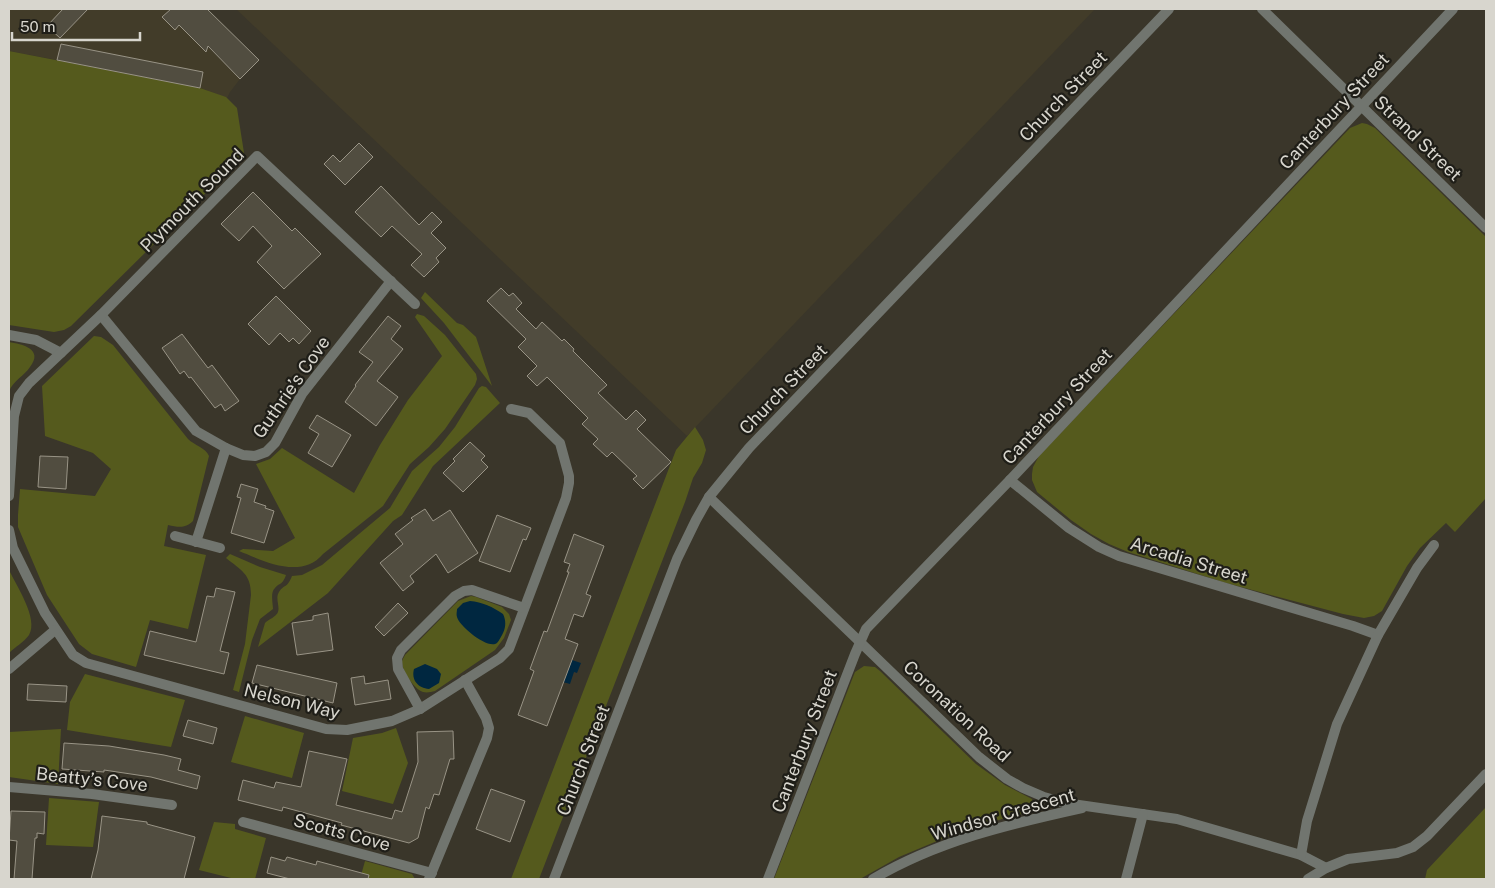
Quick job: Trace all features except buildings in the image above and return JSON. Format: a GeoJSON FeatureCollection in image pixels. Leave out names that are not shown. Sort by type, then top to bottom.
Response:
{"type":"FeatureCollection","features":[{"type":"Feature","properties":{"kind":"street","name":"Church Street"},"geometry":{"type":"LineString","coordinates":[[554,879],[677,560],[709,498],[749,448],[1169,9]]}},
{"type":"Feature","properties":{"kind":"street","name":"Strand Street"},"geometry":{"type":"LineString","coordinates":[[1262,9],[1486,228]]}},
{"type":"Feature","properties":{"kind":"street","name":"Canterbury Street"},"geometry":{"type":"LineString","coordinates":[[768,879],[866,629],[1010,480],[1453,9]]}},
{"type":"Feature","properties":{"kind":"street","name":"Plymouth Sound"},"geometry":{"type":"LineString","coordinates":[[9,496],[14,416],[16,406],[24,389],[101,315],[257,156],[415,304]]}},
{"type":"Feature","properties":{"kind":"street","name":"Guthrie’s Cove"},"geometry":{"type":"LineString","coordinates":[[101,315],[196,431],[226,448],[249,456],[260,454],[271,448],[302,394],[391,281]]}},
{"type":"Feature","properties":{"kind":"street"},"geometry":{"type":"LineString","coordinates":[[9,335],[36,340],[61,353]]}},
{"type":"Feature","properties":{"kind":"street","name":"Nelson Way"},"geometry":{"type":"LineString","coordinates":[[56,630],[73,655],[86,663],[326,729],[347,730],[385,723],[420,709],[505,654],[509,649],[566,498],[570,483],[569,476],[562,448],[557,439],[529,413],[511,409]]}},
{"type":"Feature","properties":{"kind":"street"},"geometry":{"type":"LineString","coordinates":[[196,542],[226,448]]}},
{"type":"Feature","properties":{"kind":"street","name":"Arcadia Street"},"geometry":{"type":"LineString","coordinates":[[1010,480],[1069,528],[1119,556],[1378,635]]}},
{"type":"Feature","properties":{"kind":"street","name":"Coronation Road"},"geometry":{"type":"LineString","coordinates":[[709,498],[978,757],[992,769],[1023,788],[1065,803],[1177,819],[1301,855],[1326,868]]}},
{"type":"Feature","properties":{"kind":"street"},"geometry":{"type":"LineString","coordinates":[[9,530],[13,548],[45,613],[56,630],[9,669]]}},
{"type":"Feature","properties":{"kind":"street"},"geometry":{"type":"LineString","coordinates":[[175,536],[220,548]]}},
{"type":"Feature","properties":{"kind":"street"},"geometry":{"type":"LineString","coordinates":[[1301,855],[1308,822],[1337,724],[1378,635],[1417,568],[1434,545]]}},
{"type":"Feature","properties":{"kind":"street"},"geometry":{"type":"LineString","coordinates":[[420,709],[398,669],[397,658],[401,650],[455,596],[464,591],[472,590],[524,608]]}},
{"type":"Feature","properties":{"kind":"street"},"geometry":{"type":"LineString","coordinates":[[431,876],[487,738],[489,728],[486,718],[465,680]]}},
{"type":"Feature","properties":{"kind":"street"},"geometry":{"type":"LineString","coordinates":[[1308,879],[1326,868],[1348,859],[1397,853],[1413,847],[1427,836],[1486,774]]}},
{"type":"Feature","properties":{"kind":"street","name":"Beatty’s Cove"},"geometry":{"type":"LineString","coordinates":[[9,787],[92,794],[172,805]]}},
{"type":"Feature","properties":{"kind":"street","name":"Windsor Crescent"},"geometry":{"type":"LineString","coordinates":[[873,879],[917,856],[950,843],[1004,826],[1088,807]]}},
{"type":"Feature","properties":{"kind":"street"},"geometry":{"type":"LineString","coordinates":[[1126,879],[1143,814]]}},
{"type":"Feature","properties":{"kind":"street","name":"Scotts Cove"},"geometry":{"type":"LineString","coordinates":[[243,822],[431,876]]}},
{"type":"Feature","properties":{"kind":"shaded area"},"geometry":{"type":"Polygon","coordinates":[[[9,9],[63,9],[47,26],[60,38],[88,9],[170,9],[162,17],[175,30],[183,22],[205,51],[209,48],[240,79],[227,98],[200,88],[202,72],[61,44],[57,60],[9,51],[9,9]]]}},
{"type":"Feature","properties":{"kind":"shaded area"},"geometry":{"type":"Polygon","coordinates":[[[236,9],[1095,9],[687,436],[236,9]]]}},
{"type":"Feature","properties":{"kind":"green space"},"geometry":{"type":"Polygon","coordinates":[[[9,51],[200,88],[226,97],[237,108],[244,153],[240,159],[71,326],[54,332],[9,325],[9,51]]]}},
{"type":"Feature","properties":{"kind":"green space"},"geometry":{"type":"Polygon","coordinates":[[[1362,123],[1375,128],[1486,237],[1486,498],[1455,532],[1446,523],[1420,548],[1407,566],[1382,611],[1374,616],[1364,618],[1226,583],[1128,552],[1091,534],[1071,520],[1037,492],[1032,480],[1033,467],[1039,456],[1350,128],[1362,123]]]}},
{"type":"Feature","properties":{"kind":"green space"},"geometry":{"type":"Polygon","coordinates":[[[425,292],[457,323],[463,325],[476,337],[492,386],[444,323],[421,298],[425,292]]]}},
{"type":"Feature","properties":{"kind":"green space"},"geometry":{"type":"Polygon","coordinates":[[[417,314],[424,316],[445,335],[476,374],[475,385],[445,429],[410,464],[383,506],[314,562],[304,566],[282,566],[239,551],[243,549],[273,551],[295,538],[256,464],[270,459],[282,448],[354,493],[380,445],[408,400],[442,356],[415,317],[417,314]]]}},
{"type":"Feature","properties":{"kind":"green space"},"geometry":{"type":"Polygon","coordinates":[[[94,336],[101,337],[113,345],[188,439],[209,456],[193,521],[190,524],[178,527],[168,525],[164,546],[206,555],[188,629],[150,620],[136,667],[92,654],[79,644],[47,595],[18,527],[20,489],[95,496],[111,469],[93,453],[45,436],[42,386],[94,336]]]}},
{"type":"Feature","properties":{"kind":"green space"},"geometry":{"type":"Polygon","coordinates":[[[9,342],[30,348],[33,352],[34,361],[9,391],[9,342]]]}},
{"type":"Feature","properties":{"kind":"green space"},"geometry":{"type":"Polygon","coordinates":[[[482,386],[486,387],[500,403],[433,466],[402,515],[393,521],[328,593],[258,647],[265,623],[278,612],[277,597],[279,592],[289,583],[292,576],[302,575],[322,565],[390,508],[412,471],[439,447],[455,427],[482,386]]]}},
{"type":"Feature","properties":{"kind":"green space"},"geometry":{"type":"Polygon","coordinates":[[[695,427],[703,440],[706,450],[702,463],[693,478],[539,879],[511,879],[676,450],[695,427]]]}},
{"type":"Feature","properties":{"kind":"green space"},"geometry":{"type":"Polygon","coordinates":[[[230,554],[260,567],[286,575],[282,582],[273,590],[273,609],[260,619],[252,640],[239,692],[233,690],[245,644],[251,588],[247,577],[241,569],[226,558],[230,554]]]}},
{"type":"Feature","properties":{"kind":"green space"},"geometry":{"type":"Polygon","coordinates":[[[9,570],[29,611],[31,628],[27,638],[9,653],[9,570]]]}},
{"type":"Feature","properties":{"kind":"green space"},"geometry":{"type":"Polygon","coordinates":[[[471,596],[502,607],[509,614],[511,620],[504,638],[495,650],[435,691],[423,692],[412,684],[406,675],[402,662],[405,655],[458,601],[471,596]]]}},
{"type":"Feature","properties":{"kind":"green space"},"geometry":{"type":"Polygon","coordinates":[[[864,666],[875,667],[880,671],[976,764],[1005,785],[1032,799],[1034,806],[1030,812],[949,836],[899,857],[860,879],[774,879],[855,672],[864,666]]]}},
{"type":"Feature","properties":{"kind":"green space"},"geometry":{"type":"Polygon","coordinates":[[[85,674],[185,700],[171,747],[67,730],[70,702],[85,674]]]}},
{"type":"Feature","properties":{"kind":"green space"},"geometry":{"type":"Polygon","coordinates":[[[245,716],[304,733],[292,778],[231,762],[245,716]]]}},
{"type":"Feature","properties":{"kind":"green space"},"geometry":{"type":"Polygon","coordinates":[[[396,728],[408,763],[393,804],[342,791],[353,738],[382,733],[396,728]]]}},
{"type":"Feature","properties":{"kind":"green space"},"geometry":{"type":"Polygon","coordinates":[[[61,729],[58,784],[9,777],[9,732],[61,729]]]}},
{"type":"Feature","properties":{"kind":"green space"},"geometry":{"type":"Polygon","coordinates":[[[49,798],[99,802],[93,847],[46,845],[49,798]]]}},
{"type":"Feature","properties":{"kind":"green space"},"geometry":{"type":"Polygon","coordinates":[[[1486,807],[1486,879],[1425,879],[1427,870],[1486,807]]]}},
{"type":"Feature","properties":{"kind":"green space"},"geometry":{"type":"Polygon","coordinates":[[[214,822],[235,824],[235,829],[266,838],[255,879],[235,879],[199,870],[214,822]]]}},
{"type":"Feature","properties":{"kind":"green space"},"geometry":{"type":"Polygon","coordinates":[[[365,861],[412,874],[415,879],[360,879],[365,861]]]}},
{"type":"Feature","properties":{"kind":"water"},"geometry":{"type":"Polygon","coordinates":[[[470,601],[487,605],[503,614],[505,628],[497,643],[487,643],[474,636],[459,621],[457,609],[463,603],[470,601]]]}},
{"type":"Feature","properties":{"kind":"water"},"geometry":{"type":"Polygon","coordinates":[[[572,660],[581,663],[577,673],[574,672],[570,684],[563,682],[572,660]]]}},
{"type":"Feature","properties":{"kind":"water"},"geometry":{"type":"Polygon","coordinates":[[[425,664],[437,669],[441,674],[439,683],[429,689],[416,683],[413,673],[414,669],[425,664]]]}}]}
